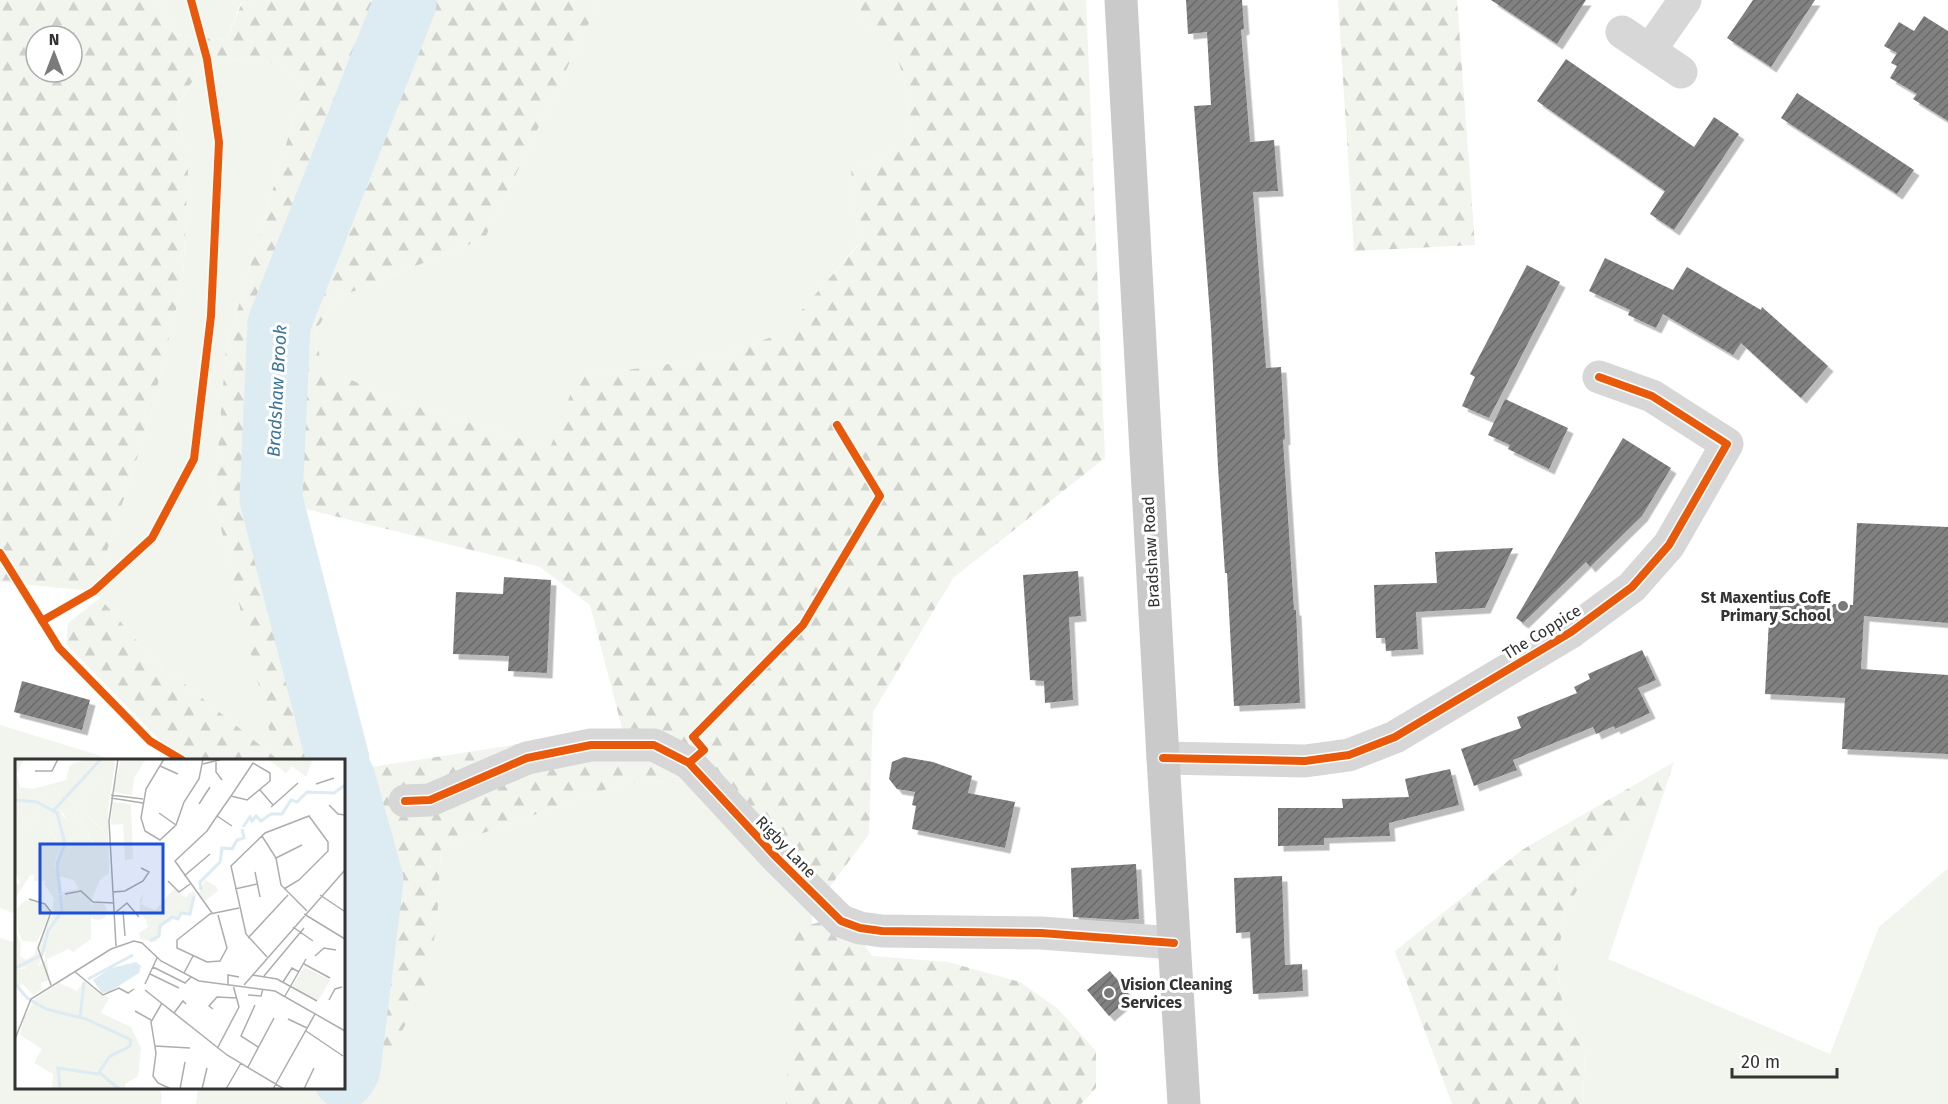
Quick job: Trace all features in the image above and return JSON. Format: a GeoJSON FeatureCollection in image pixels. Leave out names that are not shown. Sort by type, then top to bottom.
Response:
{"type":"FeatureCollection","features":[{"type":"Feature","properties":{"kind":"main road","name":"Bradshaw Road"},"geometry":{"type":"LineString","coordinates":[[1121,0],[1184,1104]]}},
{"type":"Feature","properties":{"kind":"street"},"geometry":{"type":"LineString","coordinates":[[1650,50],[1685,0]]}},
{"type":"Feature","properties":{"kind":"street"},"geometry":{"type":"LineString","coordinates":[[1622,32],[1682,72]]}},
{"type":"Feature","properties":{"kind":"street","name":"The Coppice"},"geometry":{"type":"LineString","coordinates":[[1163,758],[1305,761],[1349,755],[1395,737],[1571,632],[1632,587],[1669,545],[1727,444],[1652,396],[1599,377]]}},
{"type":"Feature","properties":{"kind":"street","name":"Rigby Lane"},"geometry":{"type":"LineString","coordinates":[[405,801],[430,800],[526,758],[591,745],[654,745],[689,763],[777,858],[841,921],[860,928],[882,931],[1041,933],[1174,943]]}},
{"type":"Feature","properties":{"kind":"green space"},"geometry":{"type":"Polygon","coordinates":[[[0,0],[159,0],[174,35],[226,40],[242,3],[255,0],[600,0],[485,238],[337,298],[316,330],[321,367],[400,401],[550,448],[577,377],[718,357],[782,333],[859,244],[851,171],[913,141],[904,79],[894,48],[861,20],[858,0],[1086,0],[1105,458],[953,578],[873,712],[869,834],[812,911],[688,780],[624,783],[441,848],[437,923],[425,989],[379,1073],[396,875],[369,781],[345,782],[345,759],[178,759],[66,644],[68,623],[100,598],[150,656],[276,758],[214,499],[226,349],[303,87],[281,63],[207,59],[177,105],[188,171],[183,281],[148,424],[94,591],[0,582],[0,0]],[[306,509],[308,578],[359,769],[622,728],[590,605],[540,567],[306,509]]]}},
{"type":"Feature","properties":{"kind":"green space"},"geometry":{"type":"Polygon","coordinates":[[[159,0],[255,0],[241,3],[226,40],[174,35],[159,0]]]}},
{"type":"Feature","properties":{"kind":"green space"},"geometry":{"type":"Polygon","coordinates":[[[600,0],[858,0],[861,20],[894,47],[904,79],[913,141],[851,171],[859,243],[783,333],[718,357],[578,377],[550,448],[400,401],[320,367],[316,330],[337,298],[485,238],[600,0]]]}},
{"type":"Feature","properties":{"kind":"green space"},"geometry":{"type":"Polygon","coordinates":[[[1338,0],[1457,0],[1475,245],[1354,251],[1338,0]]]}},
{"type":"Feature","properties":{"kind":"green space"},"geometry":{"type":"Polygon","coordinates":[[[207,59],[281,63],[303,87],[226,349],[214,499],[277,759],[150,656],[94,591],[148,424],[183,281],[188,171],[177,106],[207,59]]]}},
{"type":"Feature","properties":{"kind":"green space"},"geometry":{"type":"Polygon","coordinates":[[[0,725],[111,759],[15,759],[15,914],[0,908],[0,725]]]}},
{"type":"Feature","properties":{"kind":"green space"},"geometry":{"type":"Polygon","coordinates":[[[1674,762],[1662,798],[1583,879],[1566,911],[1557,959],[1563,1009],[1585,1051],[1583,1104],[1452,1104],[1395,951],[1522,850],[1674,762]]]}},
{"type":"Feature","properties":{"kind":"green space"},"geometry":{"type":"Polygon","coordinates":[[[688,780],[812,911],[811,1104],[196,1104],[198,1089],[345,1089],[345,810],[378,812],[396,875],[380,1072],[437,923],[441,848],[624,783],[688,780]]]}},
{"type":"Feature","properties":{"kind":"green space"},"geometry":{"type":"Polygon","coordinates":[[[1662,798],[1608,959],[1830,1054],[1879,927],[1948,868],[1948,1104],[1583,1104],[1585,1051],[1563,1009],[1557,959],[1566,911],[1583,879],[1662,798]]]}},
{"type":"Feature","properties":{"kind":"green space"},"geometry":{"type":"Polygon","coordinates":[[[844,915],[872,956],[948,962],[1020,982],[1058,1009],[1096,1051],[1096,1088],[1081,1104],[786,1104],[792,930],[844,915]]]}},
{"type":"Feature","properties":{"kind":"green space"},"geometry":{"type":"Polygon","coordinates":[[[0,938],[15,943],[15,1089],[160,1089],[162,1096],[161,1104],[0,1104],[0,938]]]}},
{"type":"Feature","properties":{"kind":"building"},"geometry":{"type":"Polygon","coordinates":[[[1186,0],[1242,0],[1244,29],[1241,30],[1250,142],[1274,140],[1278,191],[1253,192],[1266,368],[1281,367],[1285,439],[1283,440],[1294,610],[1296,610],[1300,703],[1234,706],[1211,328],[1194,106],[1211,105],[1207,32],[1188,34],[1186,0]]]}},
{"type":"Feature","properties":{"kind":"building"},"geometry":{"type":"Polygon","coordinates":[[[1491,0],[1586,0],[1557,44],[1491,0]]]}},
{"type":"Feature","properties":{"kind":"building"},"geometry":{"type":"Polygon","coordinates":[[[1753,0],[1815,0],[1771,67],[1727,38],[1753,0]]]}},
{"type":"Feature","properties":{"kind":"building"},"geometry":{"type":"Polygon","coordinates":[[[1924,16],[1948,31],[1948,121],[1913,99],[1917,94],[1890,78],[1897,66],[1891,63],[1897,53],[1884,46],[1899,22],[1914,31],[1924,16]]]}},
{"type":"Feature","properties":{"kind":"building"},"geometry":{"type":"Polygon","coordinates":[[[1566,59],[1694,147],[1714,117],[1739,134],[1674,230],[1650,214],[1665,191],[1537,101],[1566,59]]]}},
{"type":"Feature","properties":{"kind":"building"},"geometry":{"type":"Polygon","coordinates":[[[1797,93],[1914,170],[1897,194],[1781,118],[1797,93]]]}},
{"type":"Feature","properties":{"kind":"building"},"geometry":{"type":"Polygon","coordinates":[[[1605,258],[1673,290],[1687,267],[1761,310],[1762,307],[1828,366],[1801,398],[1741,343],[1733,355],[1663,314],[1656,328],[1628,315],[1630,310],[1589,291],[1605,258]]]}},
{"type":"Feature","properties":{"kind":"building"},"geometry":{"type":"Polygon","coordinates":[[[1527,265],[1560,282],[1489,418],[1462,406],[1475,377],[1470,374],[1527,265]]]}},
{"type":"Feature","properties":{"kind":"building"},"geometry":{"type":"Polygon","coordinates":[[[1505,399],[1568,428],[1549,469],[1508,449],[1510,445],[1488,435],[1505,399]]]}},
{"type":"Feature","properties":{"kind":"building"},"geometry":{"type":"Polygon","coordinates":[[[1623,438],[1671,468],[1642,516],[1590,567],[1586,562],[1523,623],[1516,618],[1623,438]]]}},
{"type":"Feature","properties":{"kind":"building"},"geometry":{"type":"Polygon","coordinates":[[[1857,523],[1948,527],[1948,623],[1864,616],[1861,669],[1948,675],[1948,754],[1842,749],[1845,698],[1765,694],[1770,601],[1853,605],[1857,523]]]}},
{"type":"Feature","properties":{"kind":"building"},"geometry":{"type":"Polygon","coordinates":[[[1513,548],[1485,608],[1416,612],[1418,649],[1386,651],[1385,638],[1376,638],[1374,585],[1437,583],[1435,552],[1513,548]]]}},
{"type":"Feature","properties":{"kind":"building"},"geometry":{"type":"Polygon","coordinates":[[[1078,571],[1081,616],[1069,617],[1073,700],[1045,703],[1044,681],[1030,680],[1023,575],[1078,571]]]}},
{"type":"Feature","properties":{"kind":"building"},"geometry":{"type":"Polygon","coordinates":[[[504,577],[551,580],[547,673],[508,671],[509,656],[453,654],[456,592],[503,594],[504,577]]]}},
{"type":"Feature","properties":{"kind":"building"},"geometry":{"type":"Polygon","coordinates":[[[1642,650],[1656,680],[1638,688],[1650,713],[1615,729],[1614,726],[1596,734],[1593,727],[1513,760],[1517,770],[1474,786],[1461,749],[1521,728],[1517,717],[1577,693],[1574,687],[1590,679],[1588,674],[1642,650]]]}},
{"type":"Feature","properties":{"kind":"building"},"geometry":{"type":"Polygon","coordinates":[[[22,681],[90,700],[82,730],[14,712],[22,681]]]}},
{"type":"Feature","properties":{"kind":"building"},"geometry":{"type":"Polygon","coordinates":[[[904,757],[933,762],[972,776],[968,793],[1015,802],[1005,848],[912,829],[916,806],[912,805],[915,792],[897,789],[889,779],[892,762],[904,757]]]}},
{"type":"Feature","properties":{"kind":"building"},"geometry":{"type":"Polygon","coordinates":[[[1450,769],[1459,805],[1389,823],[1390,836],[1324,838],[1324,845],[1278,846],[1278,808],[1343,808],[1342,799],[1409,797],[1405,779],[1450,769]]]}},
{"type":"Feature","properties":{"kind":"building"},"geometry":{"type":"Polygon","coordinates":[[[1136,864],[1139,919],[1073,917],[1071,868],[1136,864]]]}},
{"type":"Feature","properties":{"kind":"building"},"geometry":{"type":"Polygon","coordinates":[[[1282,876],[1285,965],[1302,964],[1303,991],[1253,994],[1250,932],[1236,933],[1234,878],[1282,876]]]}},
{"type":"Feature","properties":{"kind":"building","name":"Vision Cleaning Services"},"geometry":{"type":"Polygon","coordinates":[[[1110,971],[1131,997],[1109,1016],[1087,990],[1110,971]]]}},
{"type":"Feature","properties":{"kind":"waterway","name":"Bradshaw Brook"},"geometry":{"type":"LineString","coordinates":[[338,759],[271,499],[279,324],[405,3],[404,0]]}},
{"type":"Feature","properties":{"kind":"waterway","name":"Bradshaw Brook"},"geometry":{"type":"LineString","coordinates":[[345,783],[372,880],[349,1069],[345,1075]]}},
{"type":"Feature","properties":{"kind":"cycle path"},"geometry":{"type":"LineString","coordinates":[[42,621],[94,591],[152,538],[194,459],[211,316],[219,142],[207,59],[191,0]]}},
{"type":"Feature","properties":{"kind":"cycle path"},"geometry":{"type":"LineString","coordinates":[[1163,758],[1305,761],[1349,755],[1395,737],[1571,632],[1632,587],[1669,545],[1727,444],[1652,396],[1599,377]]}},
{"type":"Feature","properties":{"kind":"cycle path"},"geometry":{"type":"LineString","coordinates":[[689,763],[704,750],[693,737],[803,625],[880,496],[837,425]]}},
{"type":"Feature","properties":{"kind":"cycle path"},"geometry":{"type":"LineString","coordinates":[[0,553],[59,648],[150,741],[180,759]]}},
{"type":"Feature","properties":{"kind":"cycle path"},"geometry":{"type":"LineString","coordinates":[[405,801],[430,800],[527,758],[591,745],[654,745],[689,763],[777,858],[841,921],[860,928],[882,931],[1041,933],[1174,943]]}},
{"type":"Feature","properties":{"kind":"place","name":"St Maxentius CofE Primary School"},"geometry":{"type":"Point","coordinates":[1843,606]}},
{"type":"Feature","properties":{"kind":"place","name":"Vision Cleaning Services"},"geometry":{"type":"Point","coordinates":[1109,993]}}]}
